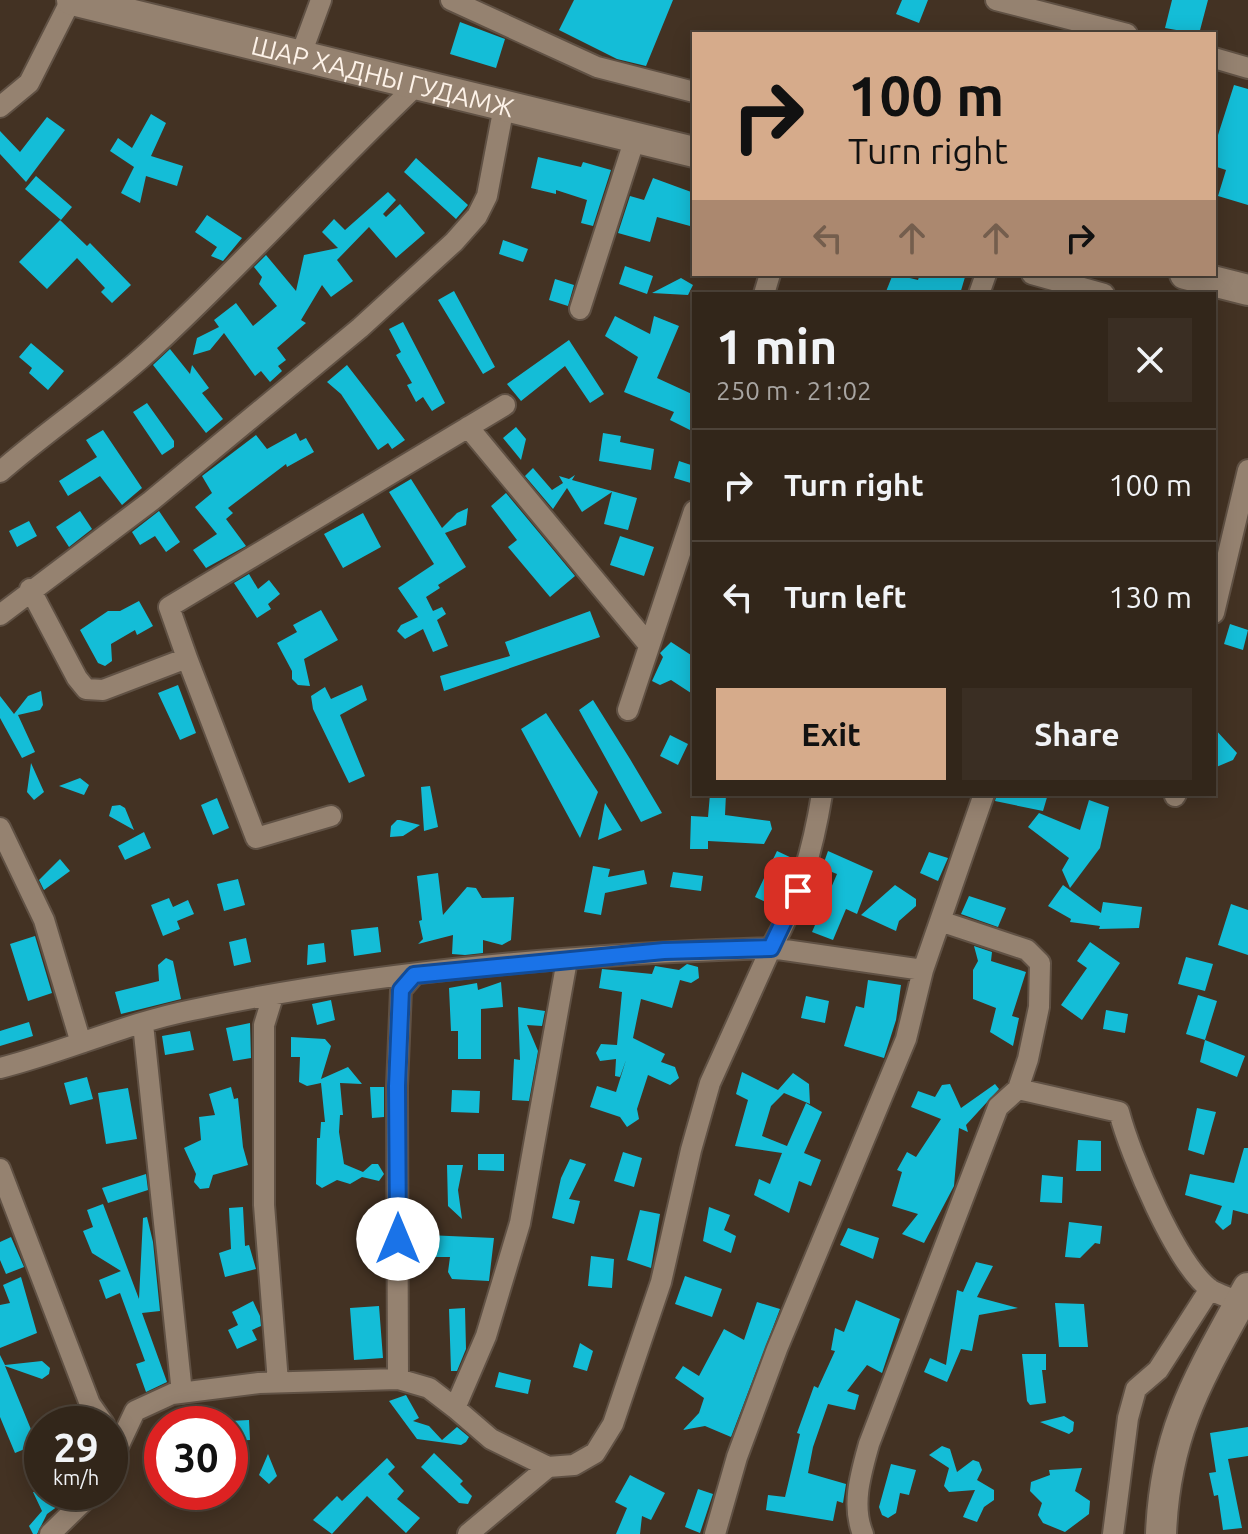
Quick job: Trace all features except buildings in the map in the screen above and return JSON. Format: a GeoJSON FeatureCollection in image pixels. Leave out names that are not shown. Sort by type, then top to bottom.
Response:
{"type":"FeatureCollection","features":[{"type":"Feature","properties":{"kind":"main road","name":"ШАР ХАДНЫ ГУДАМЖ"},"geometry":{"type":"LineString","coordinates":[[72,0],[692,152]]}},
{"type":"Feature","properties":{"kind":"main road"},"geometry":{"type":"LineString","coordinates":[[1193,276],[1248,290]]}},
{"type":"Feature","properties":{"kind":"main road"},"geometry":{"type":"LineString","coordinates":[[1161,1534],[1165,1485],[1176,1428],[1198,1376],[1244,1295]]}},
{"type":"Feature","properties":{"kind":"street"},"geometry":{"type":"LineString","coordinates":[[0,107],[29,83],[72,0]]}},
{"type":"Feature","properties":{"kind":"street"},"geometry":{"type":"LineString","coordinates":[[300,57],[321,0]]}},
{"type":"Feature","properties":{"kind":"street"},"geometry":{"type":"LineString","coordinates":[[451,0],[597,67],[692,91]]}},
{"type":"Feature","properties":{"kind":"street"},"geometry":{"type":"LineString","coordinates":[[996,0],[1119,32]]}},
{"type":"Feature","properties":{"kind":"street"},"geometry":{"type":"LineString","coordinates":[[1216,59],[1248,68]]}},
{"type":"Feature","properties":{"kind":"street"},"geometry":{"type":"LineString","coordinates":[[0,472],[159,342],[242,264],[280,219],[417,85]]}},
{"type":"Feature","properties":{"kind":"street"},"geometry":{"type":"LineString","coordinates":[[0,615],[30,589],[151,501],[360,328],[454,242],[477,216],[487,196],[504,106]]}},
{"type":"Feature","properties":{"kind":"street"},"geometry":{"type":"LineString","coordinates":[[580,309],[635,138]]}},
{"type":"Feature","properties":{"kind":"street"},"geometry":{"type":"LineString","coordinates":[[1039,276],[1097,292]]}},
{"type":"Feature","properties":{"kind":"street"},"geometry":{"type":"LineString","coordinates":[[331,816],[256,838],[169,607],[505,405]]}},
{"type":"Feature","properties":{"kind":"street"},"geometry":{"type":"LineString","coordinates":[[468,427],[649,645]]}},
{"type":"Feature","properties":{"kind":"street"},"geometry":{"type":"LineString","coordinates":[[1216,605],[1248,470]]}},
{"type":"Feature","properties":{"kind":"street"},"geometry":{"type":"LineString","coordinates":[[628,710],[692,517]]}},
{"type":"Feature","properties":{"kind":"street"},"geometry":{"type":"LineString","coordinates":[[30,589],[69,665],[86,689],[103,690],[187,658]]}},
{"type":"Feature","properties":{"kind":"street"},"geometry":{"type":"LineString","coordinates":[[128,1417],[182,1393],[278,1382],[398,1379],[429,1388],[491,1439],[548,1467],[574,1465],[595,1453],[624,1399],[664,1270],[703,1104],[722,1052],[791,910],[805,873],[822,796]]}},
{"type":"Feature","properties":{"kind":"street"},"geometry":{"type":"LineString","coordinates":[[715,1534],[737,1457],[777,1349],[906,1039],[923,970],[983,796]]}},
{"type":"Feature","properties":{"kind":"street"},"geometry":{"type":"LineString","coordinates":[[0,828],[44,920],[81,1043]]}},
{"type":"Feature","properties":{"kind":"street"},"geometry":{"type":"LineString","coordinates":[[863,1534],[858,1500],[869,1444],[998,1107],[1018,1089],[1039,1007],[1040,963],[1027,950],[940,921]]}},
{"type":"Feature","properties":{"kind":"street"},"geometry":{"type":"LineString","coordinates":[[0,1068],[189,1010],[414,975],[664,951],[771,948],[923,970]]}},
{"type":"Feature","properties":{"kind":"street"},"geometry":{"type":"LineString","coordinates":[[455,1408],[486,1336],[520,1223],[560,1020],[567,960]]}},
{"type":"Feature","properties":{"kind":"street"},"geometry":{"type":"LineString","coordinates":[[398,1379],[397,1086],[401,990],[414,975]]}},
{"type":"Feature","properties":{"kind":"street"},"geometry":{"type":"LineString","coordinates":[[273,996],[264,1025],[264,1205],[278,1382]]}},
{"type":"Feature","properties":{"kind":"street"},"geometry":{"type":"LineString","coordinates":[[143,1024],[182,1393]]}},
{"type":"Feature","properties":{"kind":"street"},"geometry":{"type":"LineString","coordinates":[[1018,1089],[1119,1112],[1144,1183],[1181,1252],[1210,1289],[1244,1295]]}},
{"type":"Feature","properties":{"kind":"street"},"geometry":{"type":"LineString","coordinates":[[0,1169],[92,1406]]}},
{"type":"Feature","properties":{"kind":"street"},"geometry":{"type":"LineString","coordinates":[[1113,1534],[1128,1418],[1136,1389],[1158,1370],[1210,1289]]}},
{"type":"Feature","properties":{"kind":"street"},"geometry":{"type":"LineString","coordinates":[[468,1534],[548,1467]]}},
{"type":"Feature","properties":{"kind":"street"},"geometry":{"type":"LineString","coordinates":[[50,1534],[75,1510]]}},
{"type":"Feature","properties":{"kind":"route"},"geometry":{"type":"LineString","coordinates":[[398,1239],[397,1086],[401,990],[414,975],[664,951],[771,948],[798,891]]}}]}
